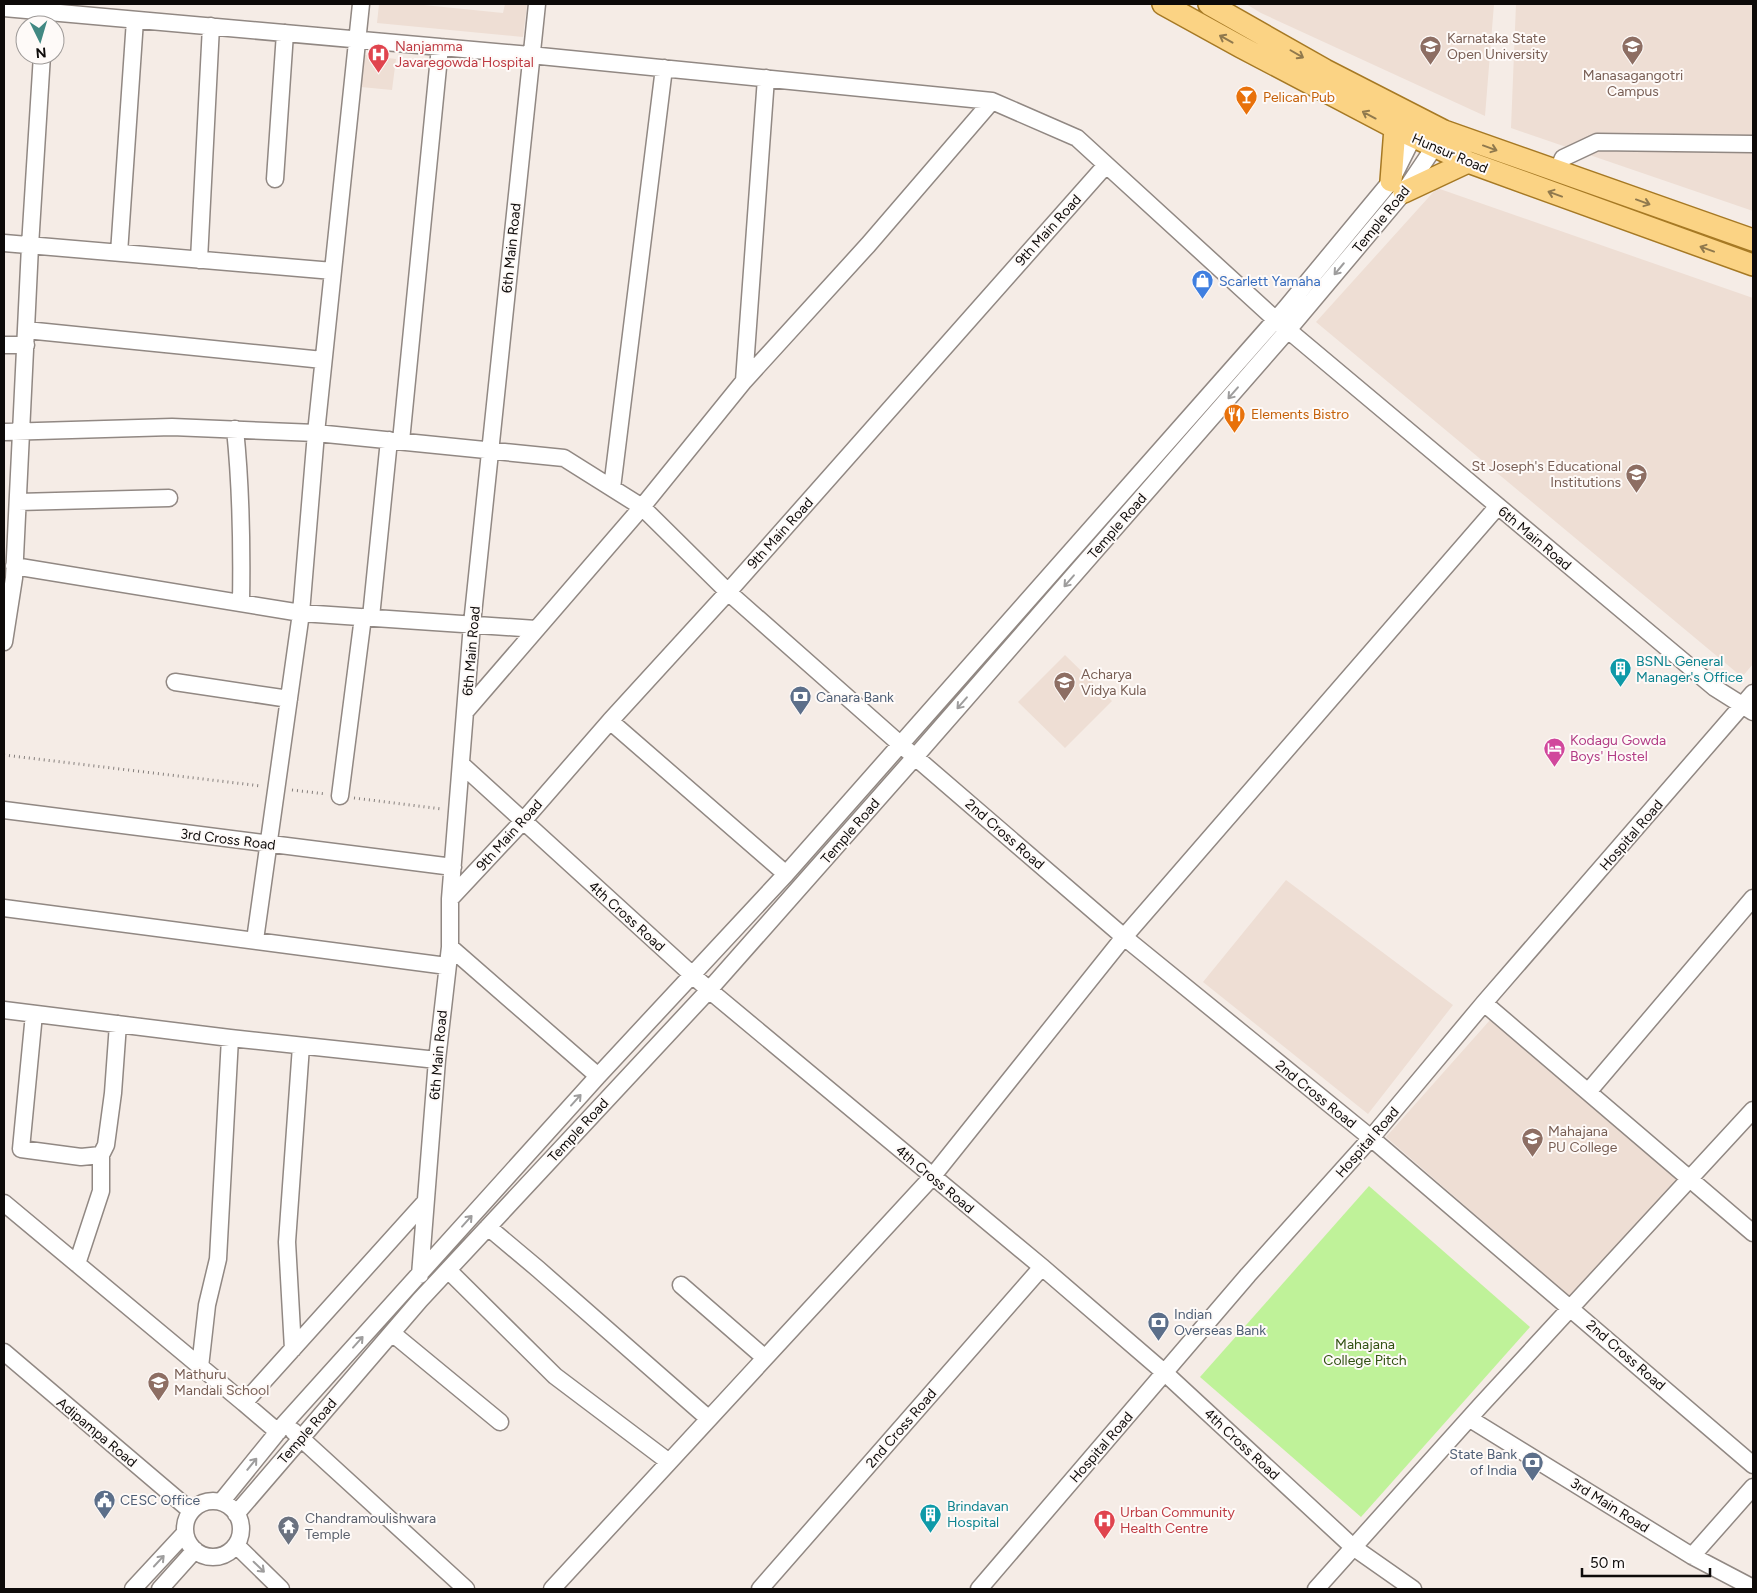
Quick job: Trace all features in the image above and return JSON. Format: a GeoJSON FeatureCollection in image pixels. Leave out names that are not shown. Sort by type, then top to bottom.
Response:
{"type":"FeatureCollection","features":[{"type":"Feature","properties":{"kind":"main road","name":"Hunsur Road"},"geometry":{"type":"LineString","coordinates":[[1163,4],[1241,48],[1410,128],[1440,139],[1468,162],[1753,266]]}},
{"type":"Feature","properties":{"kind":"main road"},"geometry":{"type":"LineString","coordinates":[[1209,4],[1325,70],[1410,128],[1398,186]]}},
{"type":"Feature","properties":{"kind":"main road"},"geometry":{"type":"LineString","coordinates":[[1440,139],[1557,172],[1753,240]]}},
{"type":"Feature","properties":{"kind":"main road"},"geometry":{"type":"LineString","coordinates":[[1398,186],[1468,162]]}},
{"type":"Feature","properties":{"kind":"street"},"geometry":{"type":"LineString","coordinates":[[255,940],[302,613],[316,432],[360,4]]}},
{"type":"Feature","properties":{"kind":"street","name":"6th Main Road"},"geometry":{"type":"LineString","coordinates":[[420,1300],[420,1273],[437,1060],[450,946],[450,899],[472,624],[530,55],[537,4]]}},
{"type":"Feature","properties":{"kind":"street","name":"6th Main Road"},"geometry":{"type":"LineString","coordinates":[[4,8],[530,55],[992,101],[1077,138],[1282,325],[1715,688],[1750,703]]}},
{"type":"Feature","properties":{"kind":"street"},"geometry":{"type":"LineString","coordinates":[[119,253],[135,20]]}},
{"type":"Feature","properties":{"kind":"street"},"geometry":{"type":"LineString","coordinates":[[199,260],[211,26]]}},
{"type":"Feature","properties":{"kind":"street"},"geometry":{"type":"LineString","coordinates":[[275,179],[285,33]]}},
{"type":"Feature","properties":{"kind":"street"},"geometry":{"type":"LineString","coordinates":[[340,796],[395,441],[440,47]]}},
{"type":"Feature","properties":{"kind":"street"},"geometry":{"type":"LineString","coordinates":[[4,642],[7,603],[14,566],[41,65]]}},
{"type":"Feature","properties":{"kind":"street"},"geometry":{"type":"LineString","coordinates":[[612,488],[664,68]]}},
{"type":"Feature","properties":{"kind":"street"},"geometry":{"type":"LineString","coordinates":[[744,381],[766,78]]}},
{"type":"Feature","properties":{"kind":"street"},"geometry":{"type":"LineString","coordinates":[[465,712],[642,507],[744,381],[868,245],[992,101]]}},
{"type":"Feature","properties":{"kind":"street","name":"Temple Road"},"geometry":{"type":"LineString","coordinates":[[236,1514],[420,1300],[709,990],[915,757],[1398,186],[1440,139]]}},
{"type":"Feature","properties":{"kind":"street"},"geometry":{"type":"LineString","coordinates":[[1557,172],[1563,158],[1597,142],[1753,144]]}},
{"type":"Feature","properties":{"kind":"street","name":"9th Main Road"},"geometry":{"type":"LineString","coordinates":[[450,899],[523,821],[728,592],[1106,165]]}},
{"type":"Feature","properties":{"kind":"street"},"geometry":{"type":"LineString","coordinates":[[4,243],[332,271]]}},
{"type":"Feature","properties":{"kind":"street","name":"Temple Road"},"geometry":{"type":"LineString","coordinates":[[221,1502],[281,1428],[420,1273],[691,974],[786,874],[900,744],[1282,325]]}},
{"type":"Feature","properties":{"kind":"street"},"geometry":{"type":"LineString","coordinates":[[4,345],[26,337],[323,360]]}},
{"type":"Feature","properties":{"kind":"street","name":"2nd Cross Road"},"geometry":{"type":"LineString","coordinates":[[4,432],[172,427],[316,432],[564,458],[642,507],[728,592],[915,757],[1124,937],[1371,1138],[1753,1465]]}},
{"type":"Feature","properties":{"kind":"street"},"geometry":{"type":"LineString","coordinates":[[235,429],[242,524],[241,603]]}},
{"type":"Feature","properties":{"kind":"street"},"geometry":{"type":"LineString","coordinates":[[18,502],[169,498]]}},
{"type":"Feature","properties":{"kind":"street"},"geometry":{"type":"LineString","coordinates":[[552,1589],[932,1177],[1124,937],[1498,506]]}},
{"type":"Feature","properties":{"kind":"street"},"geometry":{"type":"LineString","coordinates":[[14,566],[302,613],[536,629]]}},
{"type":"Feature","properties":{"kind":"street"},"geometry":{"type":"LineString","coordinates":[[175,682],[289,698]]}},
{"type":"Feature","properties":{"kind":"street","name":"Hospital Road"},"geometry":{"type":"LineString","coordinates":[[979,1589],[1248,1275],[1371,1138],[1484,1003],[1750,703]]}},
{"type":"Feature","properties":{"kind":"street"},"geometry":{"type":"LineString","coordinates":[[610,722],[786,874]]}},
{"type":"Feature","properties":{"kind":"street","name":"4th Cross Road"},"geometry":{"type":"LineString","coordinates":[[461,764],[709,990],[1042,1267],[1165,1373],[1353,1547],[1413,1589]]}},
{"type":"Feature","properties":{"kind":"street","name":"3rd Cross Road"},"geometry":{"type":"LineString","coordinates":[[4,810],[453,867]]}},
{"type":"Feature","properties":{"kind":"street"},"geometry":{"type":"LineString","coordinates":[[1588,1092],[1753,898]]}},
{"type":"Feature","properties":{"kind":"street"},"geometry":{"type":"LineString","coordinates":[[4,908],[447,966]]}},
{"type":"Feature","properties":{"kind":"street"},"geometry":{"type":"LineString","coordinates":[[450,946],[598,1076]]}},
{"type":"Feature","properties":{"kind":"street"},"geometry":{"type":"LineString","coordinates":[[1484,1003],[1753,1233]]}},
{"type":"Feature","properties":{"kind":"street"},"geometry":{"type":"LineString","coordinates":[[4,1010],[230,1038],[437,1060]]}},
{"type":"Feature","properties":{"kind":"street"},"geometry":{"type":"LineString","coordinates":[[34,1014],[20,1148],[81,1156],[100,1155]]}},
{"type":"Feature","properties":{"kind":"street"},"geometry":{"type":"LineString","coordinates":[[77,1264],[101,1191],[100,1155],[106,1145],[113,1093],[118,1024]]}},
{"type":"Feature","properties":{"kind":"street"},"geometry":{"type":"LineString","coordinates":[[200,1367],[207,1306],[218,1259],[230,1038]]}},
{"type":"Feature","properties":{"kind":"street"},"geometry":{"type":"LineString","coordinates":[[293,1349],[287,1242],[301,1046]]}},
{"type":"Feature","properties":{"kind":"street"},"geometry":{"type":"LineString","coordinates":[[1316,1589],[1753,1110]]}},
{"type":"Feature","properties":{"kind":"street"},"geometry":{"type":"LineString","coordinates":[[244,1403],[426,1202]]}},
{"type":"Feature","properties":{"kind":"street"},"geometry":{"type":"LineString","coordinates":[[4,1203],[244,1403],[300,1439],[466,1589]]}},
{"type":"Feature","properties":{"kind":"street"},"geometry":{"type":"LineString","coordinates":[[488,1227],[709,1419]]}},
{"type":"Feature","properties":{"kind":"street","name":"2nd Cross Road"},"geometry":{"type":"LineString","coordinates":[[760,1589],[1042,1267]]}},
{"type":"Feature","properties":{"kind":"street"},"geometry":{"type":"LineString","coordinates":[[448,1270],[555,1376],[669,1462]]}},
{"type":"Feature","properties":{"kind":"street"},"geometry":{"type":"LineString","coordinates":[[680,1285],[765,1358]]}},
{"type":"Feature","properties":{"kind":"street"},"geometry":{"type":"LineString","coordinates":[[392,1333],[500,1422]]}},
{"type":"Feature","properties":{"kind":"street","name":"Adipampa Road"},"geometry":{"type":"LineString","coordinates":[[4,1352],[191,1511]]}},
{"type":"Feature","properties":{"kind":"street","name":"3rd Main Road"},"geometry":{"type":"LineString","coordinates":[[1470,1419],[1692,1556],[1753,1588]]}},
{"type":"Feature","properties":{"kind":"street"},"geometry":{"type":"LineString","coordinates":[[1692,1556],[1753,1488]]}},
{"type":"Feature","properties":{"kind":"street"},"geometry":{"type":"LineString","coordinates":[[209,1501],[228,1505],[240,1520],[241,1530],[236,1545],[227,1554],[218,1557],[200,1554],[187,1542],[184,1533],[185,1524],[191,1511],[200,1504],[209,1501]]}},
{"type":"Feature","properties":{"kind":"street"},"geometry":{"type":"LineString","coordinates":[[132,1589],[184,1533]]}},
{"type":"Feature","properties":{"kind":"street"},"geometry":{"type":"LineString","coordinates":[[236,1545],[282,1589]]}},
{"type":"Feature","properties":{"kind":"street"},"geometry":{"type":"LineString","coordinates":[[160,1589],[195,1550]]}},
{"type":"Feature","properties":{"kind":"path"},"geometry":{"type":"LineString","coordinates":[[4,755],[457,811]]}},
{"type":"Feature","properties":{"kind":"shaded area"},"geometry":{"type":"Polygon","coordinates":[[[379,4],[414,4],[503,13],[505,4],[527,4],[523,37],[377,23],[379,4]]]}},
{"type":"Feature","properties":{"kind":"shaded area","name":"Karnataka State Open University"},"geometry":{"type":"Polygon","coordinates":[[[1246,4],[1494,4],[1485,116],[1261,13],[1246,4]]]}},
{"type":"Feature","properties":{"kind":"shaded area","name":"Manasagangotri Campus"},"geometry":{"type":"Polygon","coordinates":[[[1516,4],[1753,4],[1753,211],[1511,128],[1516,4]]]}},
{"type":"Feature","properties":{"kind":"shaded area","name":"Nanjamma Javaregowda Hospital"},"geometry":{"type":"Polygon","coordinates":[[[365,55],[396,59],[392,90],[361,87],[365,55]]]}},
{"type":"Feature","properties":{"kind":"shaded area","name":"St Joseph's Educational Institutions"},"geometry":{"type":"Polygon","coordinates":[[[1437,188],[1753,298],[1753,664],[1742,677],[1316,322],[1437,188]]]}},
{"type":"Feature","properties":{"kind":"shaded area","name":"Acharya Vidya Kula"},"geometry":{"type":"Polygon","coordinates":[[[1065,655],[1112,701],[1065,748],[1018,702],[1065,655]]]}},
{"type":"Feature","properties":{"kind":"shaded area"},"geometry":{"type":"Polygon","coordinates":[[[1286,880],[1453,1005],[1368,1114],[1203,982],[1286,880]]]}},
{"type":"Feature","properties":{"kind":"shaded area","name":"Mahajana PU College"},"geometry":{"type":"Polygon","coordinates":[[[1490,1020],[1679,1179],[1571,1298],[1386,1137],[1490,1020]]]}},
{"type":"Feature","properties":{"kind":"green space","name":"Mahajana College Pitch"},"geometry":{"type":"Polygon","coordinates":[[[1369,1186],[1530,1327],[1361,1517],[1200,1377],[1369,1186]]]}},
{"type":"Feature","properties":{"kind":"place","name":"Karnataka State Open University"},"geometry":{"type":"Point","coordinates":[1431,65]}},
{"type":"Feature","properties":{"kind":"place","name":"Manasagangotri Campus"},"geometry":{"type":"Point","coordinates":[1633,66]}},
{"type":"Feature","properties":{"kind":"place","name":"Nanjamma Javaregowda Hospital"},"geometry":{"type":"Point","coordinates":[379,73]}},
{"type":"Feature","properties":{"kind":"place","name":"Pelican Pub"},"geometry":{"type":"Point","coordinates":[1247,116]}},
{"type":"Feature","properties":{"kind":"place","name":"Scarlett Yamaha"},"geometry":{"type":"Point","coordinates":[1203,300]}},
{"type":"Feature","properties":{"kind":"place","name":"Elements Bistro"},"geometry":{"type":"Point","coordinates":[1235,433]}},
{"type":"Feature","properties":{"kind":"place","name":"St Joseph's Educational Institutions"},"geometry":{"type":"Point","coordinates":[1637,493]}},
{"type":"Feature","properties":{"kind":"place","name":"BSNL General Manager's Office"},"geometry":{"type":"Point","coordinates":[1620,688]}},
{"type":"Feature","properties":{"kind":"place","name":"Acharya Vidya Kula"},"geometry":{"type":"Point","coordinates":[1065,701]}},
{"type":"Feature","properties":{"kind":"place","name":"Canara Bank"},"geometry":{"type":"Point","coordinates":[800,716]}},
{"type":"Feature","properties":{"kind":"place","name":"Kodagu Gowda Boys' Hostel"},"geometry":{"type":"Point","coordinates":[1554,767]}},
{"type":"Feature","properties":{"kind":"place","name":"Mahajana PU College"},"geometry":{"type":"Point","coordinates":[1532,1158]}},
{"type":"Feature","properties":{"kind":"place","name":"Indian Overseas Bank"},"geometry":{"type":"Point","coordinates":[1158,1341]}},
{"type":"Feature","properties":{"kind":"place","name":"Mathuru Mandali School"},"geometry":{"type":"Point","coordinates":[158,1401]}},
{"type":"Feature","properties":{"kind":"place","name":"State Bank of India"},"geometry":{"type":"Point","coordinates":[1533,1481]}},
{"type":"Feature","properties":{"kind":"place","name":"CESC Office"},"geometry":{"type":"Point","coordinates":[104,1519]}},
{"type":"Feature","properties":{"kind":"place","name":"Brindavan Hospital"},"geometry":{"type":"Point","coordinates":[931,1533]}},
{"type":"Feature","properties":{"kind":"place","name":"Urban Community Health Centre"},"geometry":{"type":"Point","coordinates":[1104,1539]}},
{"type":"Feature","properties":{"kind":"place","name":"Chandramoulishwara Temple"},"geometry":{"type":"Point","coordinates":[289,1545]}}]}
